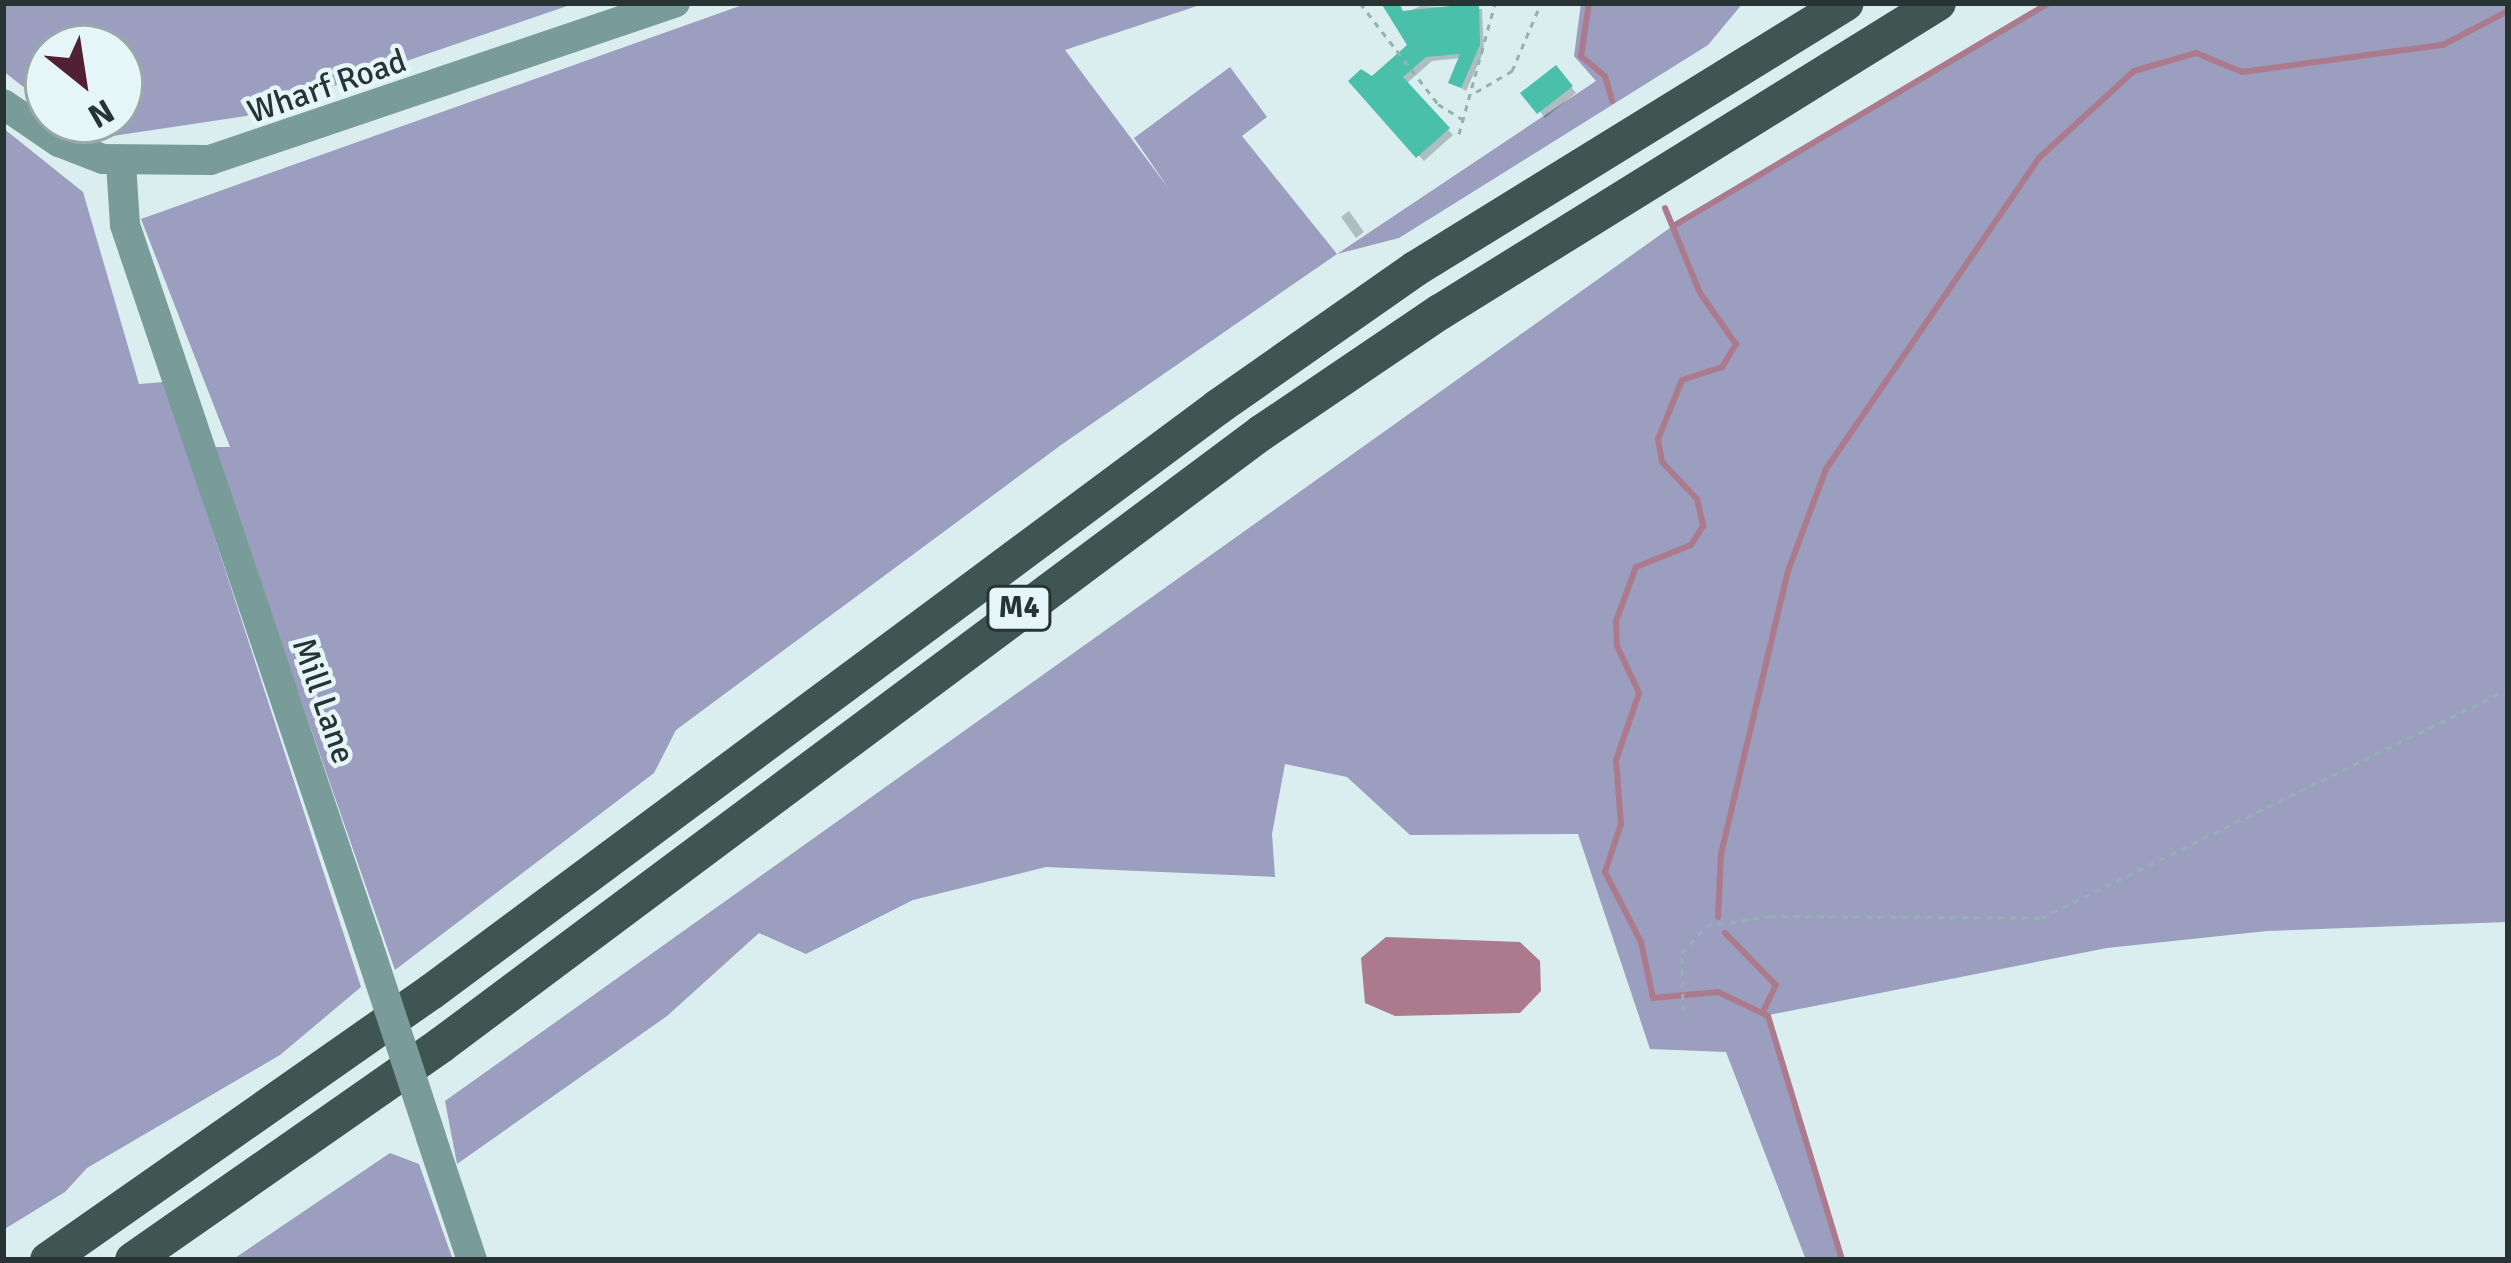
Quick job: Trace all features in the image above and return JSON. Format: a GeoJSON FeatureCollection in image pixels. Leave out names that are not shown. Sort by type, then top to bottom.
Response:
{"type":"FeatureCollection","features":[{"type":"Feature","properties":{"kind":"highway","name":"M4"},"geometry":{"type":"LineString","coordinates":[[48,1260],[412,1005],[1218,406],[1415,269],[1846,3]]}},
{"type":"Feature","properties":{"kind":"highway","name":"M4"},"geometry":{"type":"LineString","coordinates":[[133,1260],[459,1032],[1261,433],[1440,312],[1939,3]]}},
{"type":"Feature","properties":{"kind":"street","name":"Wharf Road"},"geometry":{"type":"LineString","coordinates":[[3,104],[59,142],[121,163],[190,162],[263,147],[675,3]]}},
{"type":"Feature","properties":{"kind":"street","name":"Mill Lane"},"geometry":{"type":"LineString","coordinates":[[121,163],[124,225],[472,1260]]}},
{"type":"Feature","properties":{"kind":"path"},"geometry":{"type":"LineString","coordinates":[[1360,3],[1438,104],[1464,120]]}},
{"type":"Feature","properties":{"kind":"path"},"geometry":{"type":"LineString","coordinates":[[1459,134],[1475,92],[1496,3]]}},
{"type":"Feature","properties":{"kind":"path"},"geometry":{"type":"LineString","coordinates":[[1475,92],[1512,71],[1541,3]]}},
{"type":"Feature","properties":{"kind":"path"},"geometry":{"type":"LineString","coordinates":[[1682,1011],[1682,953],[1706,926],[1770,916],[2041,918],[2508,689]]}},
{"type":"Feature","properties":{"kind":"shaded area"},"geometry":{"type":"Polygon","coordinates":[[[3,3],[576,3],[246,116],[144,131],[144,24],[24,24],[24,87],[3,71],[3,3]]]}},
{"type":"Feature","properties":{"kind":"shaded area"},"geometry":{"type":"Polygon","coordinates":[[[748,3],[1206,3],[1065,50],[1169,189],[1134,138],[1230,67],[1267,117],[1242,136],[1337,254],[1061,445],[676,730],[654,773],[395,970],[213,447],[230,447],[141,219],[748,3]]]}},
{"type":"Feature","properties":{"kind":"shaded area"},"geometry":{"type":"Polygon","coordinates":[[[1581,3],[1743,3],[1708,45],[1399,238],[1337,254],[1596,81],[1574,56],[1581,3]]]}},
{"type":"Feature","properties":{"kind":"shaded area"},"geometry":{"type":"Polygon","coordinates":[[[2048,3],[2508,3],[2508,922],[2267,931],[2107,948],[1769,1015],[1842,1260],[1806,1260],[1726,1052],[1650,1049],[1578,834],[1410,835],[1347,777],[1285,764],[1272,834],[1275,877],[1046,867],[913,900],[806,954],[759,933],[667,1016],[457,1164],[445,1101],[1674,225],[2048,3]]]}},
{"type":"Feature","properties":{"kind":"shaded area"},"geometry":{"type":"Polygon","coordinates":[[[3,128],[83,192],[139,384],[164,382],[361,987],[280,1055],[87,1168],[65,1192],[3,1230],[3,128]]]}},
{"type":"Feature","properties":{"kind":"shaded area"},"geometry":{"type":"Polygon","coordinates":[[[1386,937],[1520,942],[1540,961],[1541,991],[1520,1013],[1395,1016],[1365,1003],[1361,958],[1386,937]]]}},
{"type":"Feature","properties":{"kind":"shaded area"},"geometry":{"type":"Polygon","coordinates":[[[390,1153],[419,1164],[453,1260],[232,1260],[390,1153]]]}},
{"type":"Feature","properties":{"kind":"building"},"geometry":{"type":"Polygon","coordinates":[[[1381,3],[1399,3],[1402,11],[1479,3],[1480,45],[1461,88],[1448,83],[1460,54],[1426,57],[1403,77],[1450,128],[1416,158],[1348,81],[1361,69],[1372,76],[1407,45],[1381,3]]]}},
{"type":"Feature","properties":{"kind":"building"},"geometry":{"type":"Polygon","coordinates":[[[1556,65],[1573,86],[1537,114],[1520,93],[1556,65]]]}},
{"type":"Feature","properties":{"kind":"waterway"},"geometry":{"type":"LineString","coordinates":[[1589,3],[1581,56],[1605,76],[1612,101]]}},
{"type":"Feature","properties":{"kind":"waterway"},"geometry":{"type":"LineString","coordinates":[[1675,225],[2049,3]]}},
{"type":"Feature","properties":{"kind":"waterway"},"geometry":{"type":"LineString","coordinates":[[1718,917],[1721,854],[1788,571],[1826,469],[2040,157],[2134,71],[2196,53],[2242,72],[2443,45],[2508,11]]}},
{"type":"Feature","properties":{"kind":"waterway"},"geometry":{"type":"LineString","coordinates":[[1665,208],[1700,293],[1736,344],[1722,367],[1682,380],[1658,439],[1662,462],[1697,499],[1703,526],[1691,545],[1636,567],[1616,621],[1617,646],[1639,693],[1616,760],[1621,824],[1605,872],[1641,942],[1653,998],[1718,992],[1768,1016],[1842,1260]]}},
{"type":"Feature","properties":{"kind":"waterway"},"geometry":{"type":"LineString","coordinates":[[1725,933],[1776,985],[1764,1010]]}}]}
